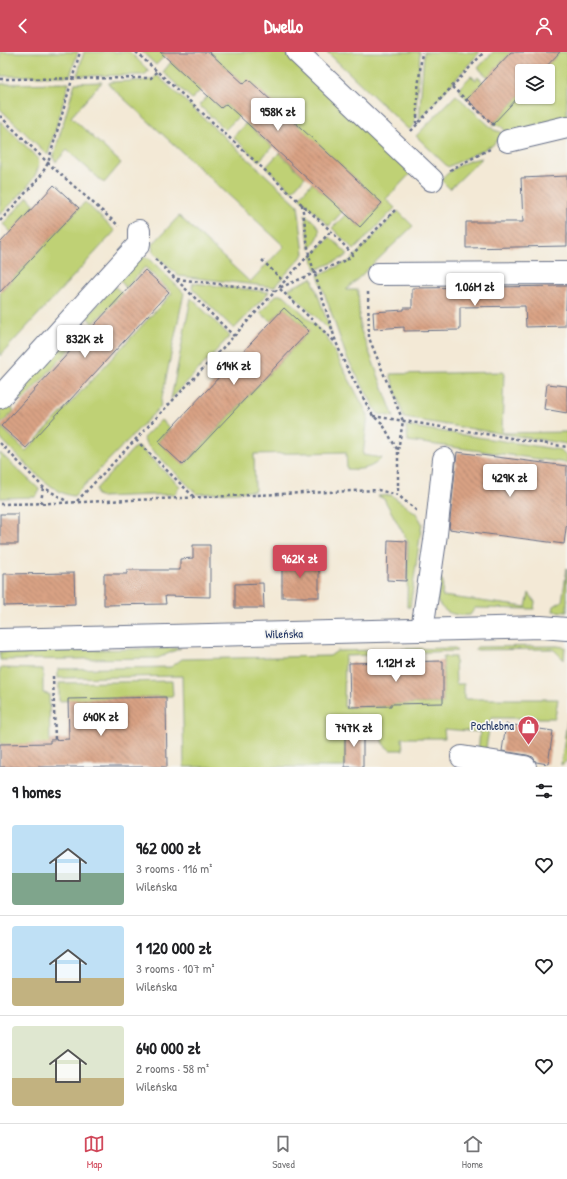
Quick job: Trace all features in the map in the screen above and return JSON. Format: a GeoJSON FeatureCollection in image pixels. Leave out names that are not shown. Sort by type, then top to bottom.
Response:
{"type":"FeatureCollection","features":[{"type":"Feature","properties":{"kind":"street"},"geometry":{"type":"LineString","coordinates":[[297,52],[432,180]]}},
{"type":"Feature","properties":{"kind":"street"},"geometry":{"type":"LineString","coordinates":[[502,134],[567,126]]}},
{"type":"Feature","properties":{"kind":"street"},"geometry":{"type":"LineString","coordinates":[[0,397],[139,244],[139,231]]}},
{"type":"Feature","properties":{"kind":"street"},"geometry":{"type":"LineString","coordinates":[[373,281],[567,273]]}},
{"type":"Feature","properties":{"kind":"street"},"geometry":{"type":"LineString","coordinates":[[422,630],[436,534],[444,459]]}},
{"type":"Feature","properties":{"kind":"street","name":"Wileńska"},"geometry":{"type":"LineString","coordinates":[[0,640],[541,627],[567,629]]}},
{"type":"Feature","properties":{"kind":"street"},"geometry":{"type":"LineString","coordinates":[[462,758],[525,767]]}},
{"type":"Feature","properties":{"kind":"path"},"geometry":{"type":"LineString","coordinates":[[0,221],[40,177],[48,163],[80,52]]}},
{"type":"Feature","properties":{"kind":"path"},"geometry":{"type":"LineString","coordinates":[[136,52],[331,231],[353,255]]}},
{"type":"Feature","properties":{"kind":"path"},"geometry":{"type":"LineString","coordinates":[[417,124],[417,99],[422,52]]}},
{"type":"Feature","properties":{"kind":"path"},"geometry":{"type":"LineString","coordinates":[[398,147],[417,124],[484,52]]}},
{"type":"Feature","properties":{"kind":"path"},"geometry":{"type":"LineString","coordinates":[[0,79],[72,80],[152,78],[157,71]]}},
{"type":"Feature","properties":{"kind":"path"},"geometry":{"type":"LineString","coordinates":[[432,180],[469,159],[502,134],[452,87]]}},
{"type":"Feature","properties":{"kind":"path"},"geometry":{"type":"LineString","coordinates":[[302,204],[309,255],[336,342],[345,364],[373,416],[382,422],[398,451]]}},
{"type":"Feature","properties":{"kind":"path"},"geometry":{"type":"LineString","coordinates":[[176,279],[278,289],[348,259],[396,209]]}},
{"type":"Feature","properties":{"kind":"path"},"geometry":{"type":"LineString","coordinates":[[77,502],[331,231]]}},
{"type":"Feature","properties":{"kind":"path"},"geometry":{"type":"LineString","coordinates":[[262,260],[284,282]]}},
{"type":"Feature","properties":{"kind":"path"},"geometry":{"type":"LineString","coordinates":[[373,281],[369,338],[403,421],[398,451],[398,495]]}},
{"type":"Feature","properties":{"kind":"path"},"geometry":{"type":"LineString","coordinates":[[278,289],[336,342]]}},
{"type":"Feature","properties":{"kind":"path"},"geometry":{"type":"LineString","coordinates":[[373,416],[567,447]]}},
{"type":"Feature","properties":{"kind":"path"},"geometry":{"type":"LineString","coordinates":[[136,440],[195,497]]}},
{"type":"Feature","properties":{"kind":"path"},"geometry":{"type":"LineString","coordinates":[[0,443],[43,487],[68,502]]}},
{"type":"Feature","properties":{"kind":"path"},"geometry":{"type":"LineString","coordinates":[[40,503],[43,487]]}},
{"type":"Feature","properties":{"kind":"path"},"geometry":{"type":"LineString","coordinates":[[0,504],[378,490],[398,495],[419,513]]}},
{"type":"Feature","properties":{"kind":"path"},"geometry":{"type":"LineString","coordinates":[[53,676],[55,740]]}},
{"type":"Feature","properties":{"kind":"green space"},"geometry":{"type":"Polygon","coordinates":[[[0,52],[78,52],[70,76],[0,76],[0,52]]]}},
{"type":"Feature","properties":{"kind":"green space"},"geometry":{"type":"Polygon","coordinates":[[[84,52],[130,52],[149,71],[144,75],[77,76],[84,52]]]}},
{"type":"Feature","properties":{"kind":"green space"},"geometry":{"type":"Polygon","coordinates":[[[142,52],[160,52],[165,56],[156,65],[142,52]]]}},
{"type":"Feature","properties":{"kind":"green space"},"geometry":{"type":"Polygon","coordinates":[[[209,52],[284,52],[409,171],[410,174],[386,199],[395,208],[354,250],[332,228],[346,214],[360,227],[382,203],[248,80],[244,84],[209,52]]]}},
{"type":"Feature","properties":{"kind":"green space"},"geometry":{"type":"Polygon","coordinates":[[[327,52],[420,52],[415,124],[409,130],[327,52]]]}},
{"type":"Feature","properties":{"kind":"green space"},"geometry":{"type":"Polygon","coordinates":[[[424,52],[480,52],[419,120],[424,52]]]}},
{"type":"Feature","properties":{"kind":"green space"},"geometry":{"type":"Polygon","coordinates":[[[493,52],[511,52],[488,77],[478,68],[493,52]]]}},
{"type":"Feature","properties":{"kind":"green space"},"geometry":{"type":"Polygon","coordinates":[[[560,52],[567,52],[567,118],[506,132],[502,127],[493,124],[515,100],[515,104],[555,104],[555,64],[549,64],[560,52]]]}},
{"type":"Feature","properties":{"kind":"green space"},"geometry":{"type":"Polygon","coordinates":[[[171,62],[201,90],[192,99],[163,72],[171,62]]]}},
{"type":"Feature","properties":{"kind":"green space"},"geometry":{"type":"Polygon","coordinates":[[[157,75],[298,205],[304,254],[274,287],[179,276],[153,252],[152,245],[179,216],[250,282],[284,246],[108,84],[111,82],[152,80],[157,75]]]}},
{"type":"Feature","properties":{"kind":"green space"},"geometry":{"type":"Polygon","coordinates":[[[471,76],[476,80],[478,77],[483,82],[467,99],[461,93],[460,87],[471,76]]]}},
{"type":"Feature","properties":{"kind":"green space"},"geometry":{"type":"Polygon","coordinates":[[[102,82],[71,117],[121,163],[104,183],[67,150],[56,162],[53,158],[75,83],[102,82]]]}},
{"type":"Feature","properties":{"kind":"green space"},"geometry":{"type":"Polygon","coordinates":[[[69,83],[48,155],[0,109],[0,84],[69,83]]]}},
{"type":"Feature","properties":{"kind":"green space"},"geometry":{"type":"Polygon","coordinates":[[[456,95],[494,130],[501,132],[502,135],[493,145],[448,167],[416,136],[456,95]]]}},
{"type":"Feature","properties":{"kind":"green space"},"geometry":{"type":"Polygon","coordinates":[[[208,96],[221,108],[226,104],[239,116],[225,130],[199,105],[208,96]]]}},
{"type":"Feature","properties":{"kind":"green space"},"geometry":{"type":"Polygon","coordinates":[[[0,121],[38,158],[39,165],[32,181],[0,215],[0,121]]]}},
{"type":"Feature","properties":{"kind":"green space"},"geometry":{"type":"Polygon","coordinates":[[[246,123],[272,147],[259,161],[233,137],[246,123]]]}},
{"type":"Feature","properties":{"kind":"green space"},"geometry":{"type":"Polygon","coordinates":[[[279,153],[305,177],[292,191],[266,167],[279,153]]]}},
{"type":"Feature","properties":{"kind":"green space"},"geometry":{"type":"Polygon","coordinates":[[[482,158],[450,189],[441,180],[460,165],[482,158]]]}},
{"type":"Feature","properties":{"kind":"green space"},"geometry":{"type":"Polygon","coordinates":[[[312,183],[343,211],[329,226],[299,197],[312,183]]]}},
{"type":"Feature","properties":{"kind":"green space"},"geometry":{"type":"Polygon","coordinates":[[[28,197],[35,205],[11,232],[3,224],[28,197]]]}},
{"type":"Feature","properties":{"kind":"green space"},"geometry":{"type":"Polygon","coordinates":[[[85,202],[115,231],[0,356],[0,292],[85,202]]]}},
{"type":"Feature","properties":{"kind":"green space"},"geometry":{"type":"Polygon","coordinates":[[[398,211],[413,226],[346,290],[358,290],[360,328],[394,417],[378,414],[347,358],[318,275],[350,261],[398,211]]]}},
{"type":"Feature","properties":{"kind":"green space"},"geometry":{"type":"Polygon","coordinates":[[[305,214],[320,230],[318,238],[310,249],[305,214]]]}},
{"type":"Feature","properties":{"kind":"green space"},"geometry":{"type":"Polygon","coordinates":[[[330,237],[348,254],[343,258],[316,270],[312,256],[330,237]]]}},
{"type":"Feature","properties":{"kind":"green space"},"geometry":{"type":"Polygon","coordinates":[[[141,257],[149,258],[184,293],[160,407],[74,496],[65,494],[55,489],[35,473],[0,438],[0,426],[26,451],[172,293],[145,267],[126,288],[120,280],[141,257]]]}},
{"type":"Feature","properties":{"kind":"green space"},"geometry":{"type":"Polygon","coordinates":[[[312,278],[331,332],[288,289],[312,278]]]}},
{"type":"Feature","properties":{"kind":"green space"},"geometry":{"type":"Polygon","coordinates":[[[193,283],[269,292],[234,329],[192,288],[193,283]]]}},
{"type":"Feature","properties":{"kind":"green space"},"geometry":{"type":"Polygon","coordinates":[[[114,286],[122,293],[93,324],[87,317],[114,286]]]}},
{"type":"Feature","properties":{"kind":"green space"},"geometry":{"type":"Polygon","coordinates":[[[276,295],[284,295],[326,336],[368,415],[363,455],[382,458],[370,467],[362,469],[347,469],[346,452],[254,454],[255,491],[197,494],[146,444],[143,438],[161,420],[170,428],[158,442],[184,465],[309,331],[284,308],[271,321],[260,313],[276,295]]]}},
{"type":"Feature","properties":{"kind":"green space"},"geometry":{"type":"Polygon","coordinates":[[[191,298],[230,336],[171,399],[191,298]]]}},
{"type":"Feature","properties":{"kind":"green space"},"geometry":{"type":"Polygon","coordinates":[[[80,324],[87,331],[22,401],[16,397],[16,392],[64,340],[68,344],[74,339],[70,334],[80,324]]]}},
{"type":"Feature","properties":{"kind":"green space"},"geometry":{"type":"Polygon","coordinates":[[[504,372],[502,433],[567,432],[567,444],[404,418],[390,374],[504,372]]]}},
{"type":"Feature","properties":{"kind":"green space"},"geometry":{"type":"Polygon","coordinates":[[[7,403],[14,411],[0,425],[0,411],[7,403]]]}},
{"type":"Feature","properties":{"kind":"green space"},"geometry":{"type":"Polygon","coordinates":[[[406,426],[561,450],[567,456],[567,463],[408,441],[406,426]]]}},
{"type":"Feature","properties":{"kind":"green space"},"geometry":{"type":"Polygon","coordinates":[[[135,447],[140,448],[180,486],[175,494],[102,497],[97,495],[96,489],[135,447]]]}},
{"type":"Feature","properties":{"kind":"green space"},"geometry":{"type":"Polygon","coordinates":[[[0,453],[39,489],[38,494],[35,497],[0,498],[0,453]]]}},
{"type":"Feature","properties":{"kind":"green space"},"geometry":{"type":"Polygon","coordinates":[[[391,495],[416,513],[422,523],[410,607],[407,607],[408,542],[384,499],[378,496],[391,495]]]}},
{"type":"Feature","properties":{"kind":"green space"},"geometry":{"type":"Polygon","coordinates":[[[567,568],[567,612],[553,611],[554,606],[562,601],[567,568]]]}},
{"type":"Feature","properties":{"kind":"green space"},"geometry":{"type":"Polygon","coordinates":[[[440,578],[443,581],[442,596],[526,607],[529,593],[535,602],[534,609],[475,608],[470,615],[450,613],[440,605],[437,600],[440,578]]]}},
{"type":"Feature","properties":{"kind":"green space"},"geometry":{"type":"Polygon","coordinates":[[[477,647],[565,647],[564,660],[553,649],[474,650],[477,647]]]}},
{"type":"Feature","properties":{"kind":"green space"},"geometry":{"type":"Polygon","coordinates":[[[181,648],[158,658],[0,660],[0,652],[181,648]]]}},
{"type":"Feature","properties":{"kind":"green space"},"geometry":{"type":"Polygon","coordinates":[[[454,648],[457,651],[402,653],[402,649],[454,648]]]}},
{"type":"Feature","properties":{"kind":"green space"},"geometry":{"type":"Polygon","coordinates":[[[374,650],[374,655],[345,656],[344,707],[443,703],[443,657],[455,657],[456,684],[464,684],[464,699],[558,699],[555,718],[491,718],[485,754],[478,753],[480,732],[444,729],[445,738],[402,738],[403,750],[390,750],[383,744],[381,729],[345,730],[345,767],[184,767],[182,676],[58,678],[58,669],[171,667],[182,659],[330,656],[337,651],[374,650]]]}},
{"type":"Feature","properties":{"kind":"green space"},"geometry":{"type":"Polygon","coordinates":[[[0,668],[43,669],[43,693],[49,694],[50,746],[0,744],[0,668]]]}},
{"type":"Feature","properties":{"kind":"green space"},"geometry":{"type":"Polygon","coordinates":[[[172,681],[173,696],[59,701],[59,683],[172,681]]]}},
{"type":"Feature","properties":{"kind":"green space"},"geometry":{"type":"Polygon","coordinates":[[[567,721],[567,761],[561,765],[567,721]]]}},
{"type":"Feature","properties":{"kind":"building"},"geometry":{"type":"Polygon","coordinates":[[[160,52],[209,52],[244,84],[248,79],[382,203],[360,227],[226,104],[221,108],[160,52]]]}},
{"type":"Feature","properties":{"kind":"building"},"geometry":{"type":"Polygon","coordinates":[[[511,52],[560,52],[549,64],[515,64],[515,100],[493,124],[467,99],[511,52]]]}},
{"type":"Feature","properties":{"kind":"building"},"geometry":{"type":"Polygon","coordinates":[[[567,176],[567,246],[466,248],[466,222],[523,222],[521,178],[567,176]]]}},
{"type":"Feature","properties":{"kind":"building"},"geometry":{"type":"Polygon","coordinates":[[[54,185],[79,208],[0,292],[0,243],[54,185]]]}},
{"type":"Feature","properties":{"kind":"building"},"geometry":{"type":"Polygon","coordinates":[[[145,270],[169,292],[26,448],[1,426],[145,270]]]}},
{"type":"Feature","properties":{"kind":"building"},"geometry":{"type":"Polygon","coordinates":[[[567,286],[565,326],[526,327],[525,306],[460,307],[460,330],[404,331],[404,327],[374,329],[373,312],[412,308],[412,288],[567,286]]]}},
{"type":"Feature","properties":{"kind":"building"},"geometry":{"type":"Polygon","coordinates":[[[284,308],[309,331],[183,465],[158,442],[284,308]]]}},
{"type":"Feature","properties":{"kind":"building"},"geometry":{"type":"Polygon","coordinates":[[[547,384],[567,386],[567,413],[544,409],[547,384]]]}},
{"type":"Feature","properties":{"kind":"building"},"geometry":{"type":"Polygon","coordinates":[[[457,452],[567,466],[567,521],[564,544],[449,529],[457,452]]]}},
{"type":"Feature","properties":{"kind":"building"},"geometry":{"type":"Polygon","coordinates":[[[0,514],[18,514],[18,544],[0,544],[0,514]]]}},
{"type":"Feature","properties":{"kind":"building"},"geometry":{"type":"Polygon","coordinates":[[[388,540],[407,541],[406,581],[387,580],[388,540]]]}},
{"type":"Feature","properties":{"kind":"building"},"geometry":{"type":"Polygon","coordinates":[[[193,545],[210,545],[210,597],[165,596],[166,604],[104,605],[104,574],[127,574],[127,570],[180,570],[180,559],[193,558],[193,545]]]}},
{"type":"Feature","properties":{"kind":"building"},"geometry":{"type":"Polygon","coordinates":[[[282,561],[319,561],[319,597],[282,597],[282,561]]]}},
{"type":"Feature","properties":{"kind":"building"},"geometry":{"type":"Polygon","coordinates":[[[74,573],[75,604],[4,606],[4,574],[74,573]]]}},
{"type":"Feature","properties":{"kind":"building"},"geometry":{"type":"Polygon","coordinates":[[[263,583],[264,608],[235,608],[235,584],[263,583]]]}},
{"type":"Feature","properties":{"kind":"building"},"geometry":{"type":"Polygon","coordinates":[[[443,661],[443,703],[391,704],[391,706],[350,707],[349,663],[443,661]]]}},
{"type":"Feature","properties":{"kind":"building"},"geometry":{"type":"Polygon","coordinates":[[[166,697],[167,767],[0,767],[0,744],[50,743],[50,740],[69,739],[68,699],[166,697]]]}},
{"type":"Feature","properties":{"kind":"building"},"geometry":{"type":"Polygon","coordinates":[[[506,724],[553,731],[548,764],[536,762],[533,757],[527,755],[502,751],[506,724]]]}},
{"type":"Feature","properties":{"kind":"building"},"geometry":{"type":"Polygon","coordinates":[[[363,729],[363,767],[345,767],[345,730],[363,729]]]}},
{"type":"Feature","properties":{"kind":"place","name":"Pochlebna"},"geometry":{"type":"Point","coordinates":[529,746]}}]}
